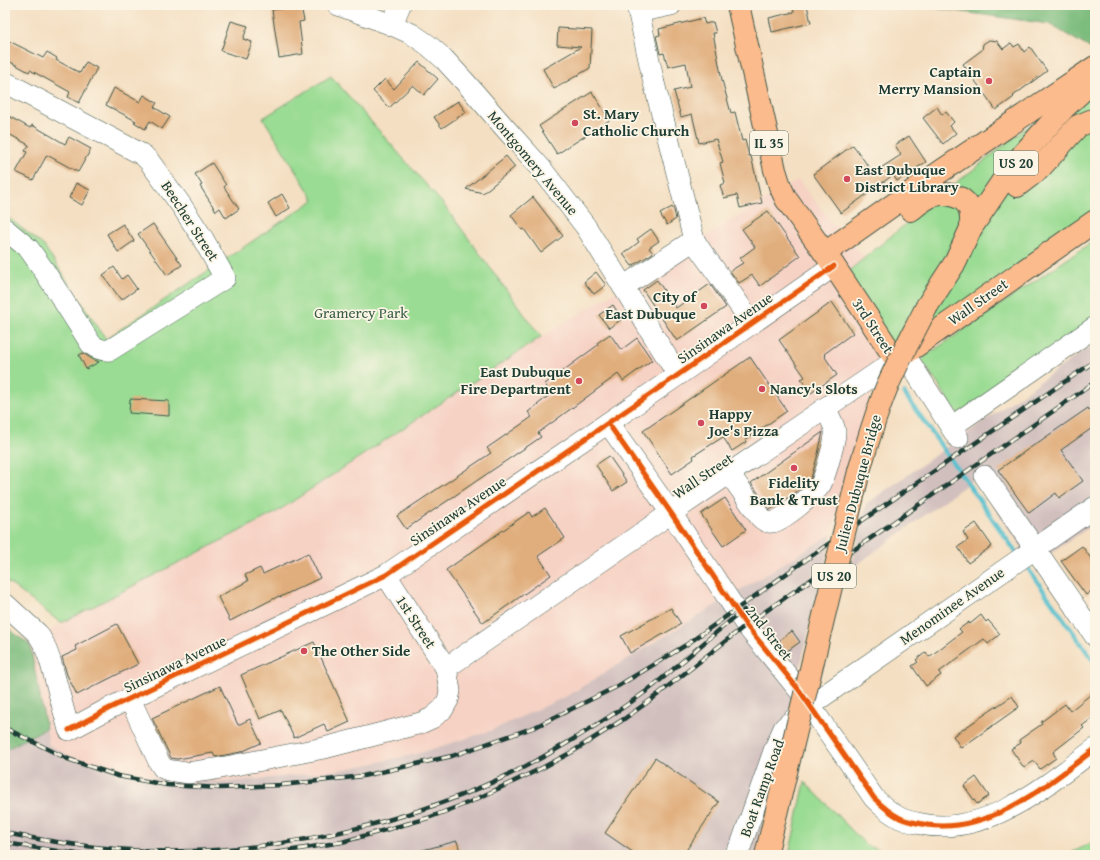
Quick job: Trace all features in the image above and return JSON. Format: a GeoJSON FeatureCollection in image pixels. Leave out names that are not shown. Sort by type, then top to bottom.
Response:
{"type":"FeatureCollection","features":[{"type":"Feature","properties":{"kind":"main road","name":"IL 35"},"geometry":{"type":"LineString","coordinates":[[738,5],[773,162],[780,186],[786,199],[829,259]]}},
{"type":"Feature","properties":{"kind":"main road"},"geometry":{"type":"LineString","coordinates":[[829,259],[934,176],[1095,67]]}},
{"type":"Feature","properties":{"kind":"main road","name":"US 20"},"geometry":{"type":"LineString","coordinates":[[956,261],[971,228],[1006,176],[1024,153],[1065,107],[1084,88],[1095,80]]}},
{"type":"Feature","properties":{"kind":"main road","name":"US 20"},"geometry":{"type":"LineString","coordinates":[[956,261],[977,238],[1049,143],[1095,98]]}},
{"type":"Feature","properties":{"kind":"main road"},"geometry":{"type":"LineString","coordinates":[[1017,186],[1039,169],[1078,126],[1095,119]]}},
{"type":"Feature","properties":{"kind":"main road"},"geometry":{"type":"LineString","coordinates":[[829,259],[925,199],[935,195],[951,195],[968,205],[971,214],[971,228]]}},
{"type":"Feature","properties":{"kind":"main road","name":"Wall Street"},"geometry":{"type":"LineString","coordinates":[[896,360],[1095,220]]}},
{"type":"Feature","properties":{"kind":"main road","name":"3rd Street"},"geometry":{"type":"LineString","coordinates":[[829,259],[896,360]]}},
{"type":"Feature","properties":{"kind":"main road","name":"Julien Dubuque Bridge"},"geometry":{"type":"LineString","coordinates":[[766,855],[859,471],[871,430],[886,389],[904,349],[927,306],[956,261]]}},
{"type":"Feature","properties":{"kind":"street","name":"Montgomery Avenue"},"geometry":{"type":"LineString","coordinates":[[338,5],[412,34],[444,59],[466,82],[540,167],[586,227],[678,375]]}},
{"type":"Feature","properties":{"kind":"street"},"geometry":{"type":"LineString","coordinates":[[392,25],[400,5]]}},
{"type":"Feature","properties":{"kind":"street"},"geometry":{"type":"LineString","coordinates":[[671,5],[637,8],[654,83],[694,240],[752,323]]}},
{"type":"Feature","properties":{"kind":"street","name":"Beecher Street"},"geometry":{"type":"LineString","coordinates":[[5,82],[143,155],[181,205],[226,278],[110,350],[104,351],[91,344],[29,249],[5,229]]}},
{"type":"Feature","properties":{"kind":"street"},"geometry":{"type":"LineString","coordinates":[[623,287],[694,240]]}},
{"type":"Feature","properties":{"kind":"street","name":"Sinsinawa Avenue"},"geometry":{"type":"LineString","coordinates":[[5,604],[38,634],[44,644],[50,660],[69,730],[386,575],[608,424],[752,323],[829,259]]}},
{"type":"Feature","properties":{"kind":"street","name":"3rd Street"},"geometry":{"type":"LineString","coordinates":[[896,360],[910,363],[954,433],[1095,327]]}},
{"type":"Feature","properties":{"kind":"street","name":"Wall Street"},"geometry":{"type":"LineString","coordinates":[[446,668],[896,360]]}},
{"type":"Feature","properties":{"kind":"street"},"geometry":{"type":"LineString","coordinates":[[729,473],[764,521],[770,523],[778,521],[812,495],[821,484],[835,436],[834,425],[824,408]]}},
{"type":"Feature","properties":{"kind":"street","name":"2nd Street"},"geometry":{"type":"LineString","coordinates":[[608,424],[671,513],[746,625],[799,690],[874,798],[887,810],[901,819],[936,826],[954,826],[978,820],[999,813],[1023,800],[1044,787],[1095,749]]}},
{"type":"Feature","properties":{"kind":"street"},"geometry":{"type":"LineString","coordinates":[[985,476],[1031,551],[1094,633]]}},
{"type":"Feature","properties":{"kind":"street","name":"Menominee Avenue"},"geometry":{"type":"LineString","coordinates":[[809,706],[1095,507]]}},
{"type":"Feature","properties":{"kind":"street","name":"1st Street"},"geometry":{"type":"LineString","coordinates":[[386,575],[446,668]]}},
{"type":"Feature","properties":{"kind":"street"},"geometry":{"type":"LineString","coordinates":[[130,699],[163,768],[187,772],[216,769],[324,748],[421,723],[432,718],[443,709],[448,700],[450,690],[446,668]]}},
{"type":"Feature","properties":{"kind":"street","name":"Boat Ramp Road"},"geometry":{"type":"LineString","coordinates":[[735,855],[741,845],[775,748],[784,728],[809,706]]}},
{"type":"Feature","properties":{"kind":"shaded area"},"geometry":{"type":"Polygon","coordinates":[[[798,180],[836,227],[865,258],[845,274],[890,352],[872,390],[850,459],[832,534],[567,696],[490,731],[416,754],[346,769],[225,782],[176,780],[114,770],[70,756],[49,745],[30,645],[61,623],[275,513],[541,337],[798,180]]]}},
{"type":"Feature","properties":{"kind":"shaded area"},"geometry":{"type":"Polygon","coordinates":[[[1095,343],[1095,523],[1034,565],[974,479],[851,570],[866,504],[1095,343]]]}},
{"type":"Feature","properties":{"kind":"shaded area"},"geometry":{"type":"Polygon","coordinates":[[[832,534],[755,855],[5,855],[5,750],[46,728],[49,745],[70,756],[114,770],[176,780],[225,782],[282,777],[346,769],[416,754],[490,731],[567,696],[832,534]]]}},
{"type":"Feature","properties":{"kind":"green space"},"geometry":{"type":"Polygon","coordinates":[[[913,5],[1095,5],[1095,51],[1049,24],[913,5]]]}},
{"type":"Feature","properties":{"kind":"green space","name":"Gramercy Park"},"geometry":{"type":"Polygon","coordinates":[[[331,76],[444,205],[541,337],[275,513],[61,623],[5,580],[5,215],[44,246],[106,339],[314,200],[263,118],[331,76]]]}},
{"type":"Feature","properties":{"kind":"green space"},"geometry":{"type":"Polygon","coordinates":[[[1095,92],[1095,218],[894,355],[845,274],[946,191],[1049,110],[1095,92]]]}},
{"type":"Feature","properties":{"kind":"green space"},"geometry":{"type":"Polygon","coordinates":[[[1095,240],[1095,320],[958,414],[921,359],[1095,240]]]}},
{"type":"Feature","properties":{"kind":"green space"},"geometry":{"type":"Polygon","coordinates":[[[5,626],[30,645],[46,728],[5,750],[5,626]]]}},
{"type":"Feature","properties":{"kind":"green space"},"geometry":{"type":"Polygon","coordinates":[[[805,782],[867,846],[902,855],[789,855],[805,782]]]}},
{"type":"Feature","properties":{"kind":"green space"},"geometry":{"type":"Polygon","coordinates":[[[1095,841],[1095,855],[1067,855],[1095,841]]]}},
{"type":"Feature","properties":{"kind":"building"},"geometry":{"type":"Polygon","coordinates":[[[807,5],[811,23],[772,32],[769,18],[794,12],[793,7],[807,5]]]}},
{"type":"Feature","properties":{"kind":"building"},"geometry":{"type":"Polygon","coordinates":[[[301,6],[304,21],[299,22],[303,54],[279,58],[272,10],[301,6]]]}},
{"type":"Feature","properties":{"kind":"building"},"geometry":{"type":"Polygon","coordinates":[[[703,18],[705,24],[713,22],[716,33],[713,33],[722,80],[731,113],[735,112],[742,141],[745,140],[749,156],[751,156],[762,203],[740,208],[737,195],[724,198],[720,185],[725,183],[720,163],[723,162],[716,139],[699,143],[692,114],[681,117],[674,91],[690,87],[686,63],[668,67],[664,53],[660,54],[656,36],[660,35],[659,29],[703,18]]]}},
{"type":"Feature","properties":{"kind":"building"},"geometry":{"type":"Polygon","coordinates":[[[231,21],[248,26],[243,39],[252,42],[246,59],[221,51],[231,21]]]}},
{"type":"Feature","properties":{"kind":"building"},"geometry":{"type":"Polygon","coordinates":[[[558,28],[592,30],[590,68],[554,89],[543,69],[581,47],[557,45],[558,28]]]}},
{"type":"Feature","properties":{"kind":"building"},"geometry":{"type":"Polygon","coordinates":[[[5,39],[43,58],[47,52],[57,58],[56,60],[80,73],[86,62],[97,68],[79,103],[68,97],[70,92],[30,70],[29,72],[5,59],[5,39]]]}},
{"type":"Feature","properties":{"kind":"building","name":"Captain Merry Mansion"},"geometry":{"type":"Polygon","coordinates":[[[989,40],[997,41],[1003,49],[1011,43],[1014,47],[1019,44],[1024,52],[1030,47],[1047,71],[996,110],[963,64],[982,50],[983,44],[989,40]]]}},
{"type":"Feature","properties":{"kind":"building"},"geometry":{"type":"Polygon","coordinates":[[[419,62],[438,79],[424,95],[413,85],[389,108],[373,91],[385,79],[394,89],[419,62]]]}},
{"type":"Feature","properties":{"kind":"building"},"geometry":{"type":"Polygon","coordinates":[[[114,88],[140,102],[144,95],[157,103],[154,107],[170,117],[162,129],[150,121],[145,129],[134,122],[136,121],[106,105],[114,88]]]}},
{"type":"Feature","properties":{"kind":"building","name":"St. Mary Catholic Church"},"geometry":{"type":"Polygon","coordinates":[[[592,92],[610,120],[557,154],[539,126],[592,92]]]}},
{"type":"Feature","properties":{"kind":"building"},"geometry":{"type":"Polygon","coordinates":[[[458,101],[466,112],[442,128],[434,117],[458,101]]]}},
{"type":"Feature","properties":{"kind":"building"},"geometry":{"type":"Polygon","coordinates":[[[937,107],[942,115],[946,112],[954,122],[950,126],[956,133],[943,144],[923,118],[937,107]]]}},
{"type":"Feature","properties":{"kind":"building"},"geometry":{"type":"Polygon","coordinates":[[[5,114],[30,128],[32,125],[65,144],[69,137],[91,149],[78,172],[47,155],[33,180],[16,172],[27,152],[25,151],[29,145],[5,132],[5,114]]]}},
{"type":"Feature","properties":{"kind":"building","name":"East Dubuque District Library"},"geometry":{"type":"Polygon","coordinates":[[[909,136],[926,162],[897,181],[893,175],[841,213],[813,174],[853,145],[873,173],[901,155],[895,145],[909,136]]]}},
{"type":"Feature","properties":{"kind":"building"},"geometry":{"type":"Polygon","coordinates":[[[506,156],[515,167],[483,193],[466,189],[506,156]]]}},
{"type":"Feature","properties":{"kind":"building"},"geometry":{"type":"Polygon","coordinates":[[[212,163],[226,185],[224,187],[239,209],[226,218],[220,208],[216,211],[200,186],[202,185],[195,174],[212,163]]]}},
{"type":"Feature","properties":{"kind":"building"},"geometry":{"type":"Polygon","coordinates":[[[76,183],[90,190],[82,205],[69,198],[76,183]]]}},
{"type":"Feature","properties":{"kind":"building"},"geometry":{"type":"Polygon","coordinates":[[[282,194],[290,208],[276,217],[268,203],[282,194]]]}},
{"type":"Feature","properties":{"kind":"building"},"geometry":{"type":"Polygon","coordinates":[[[533,197],[563,236],[541,253],[524,229],[522,230],[511,215],[533,197]]]}},
{"type":"Feature","properties":{"kind":"building"},"geometry":{"type":"Polygon","coordinates":[[[672,207],[676,219],[667,225],[660,214],[672,207]]]}},
{"type":"Feature","properties":{"kind":"building"},"geometry":{"type":"Polygon","coordinates":[[[768,211],[800,256],[760,286],[752,275],[739,283],[730,271],[743,263],[740,258],[755,247],[742,229],[768,211]]]}},
{"type":"Feature","properties":{"kind":"building"},"geometry":{"type":"Polygon","coordinates":[[[123,224],[134,241],[118,252],[107,234],[123,224]]]}},
{"type":"Feature","properties":{"kind":"building"},"geometry":{"type":"Polygon","coordinates":[[[153,224],[182,265],[167,275],[138,234],[153,224]]]}},
{"type":"Feature","properties":{"kind":"building"},"geometry":{"type":"Polygon","coordinates":[[[651,229],[659,241],[649,248],[653,253],[632,266],[623,254],[639,242],[637,239],[651,229]]]}},
{"type":"Feature","properties":{"kind":"building"},"geometry":{"type":"Polygon","coordinates":[[[114,267],[122,279],[127,275],[137,289],[121,300],[103,275],[114,267]]]}},
{"type":"Feature","properties":{"kind":"building"},"geometry":{"type":"Polygon","coordinates":[[[596,272],[606,285],[594,294],[584,282],[596,272]]]}},
{"type":"Feature","properties":{"kind":"building"},"geometry":{"type":"Polygon","coordinates":[[[657,280],[676,308],[710,284],[726,307],[677,341],[643,290],[657,280]]]}},
{"type":"Feature","properties":{"kind":"building"},"geometry":{"type":"Polygon","coordinates":[[[832,302],[853,333],[824,354],[837,375],[811,393],[801,379],[805,377],[779,340],[832,302]]]}},
{"type":"Feature","properties":{"kind":"building"},"geometry":{"type":"Polygon","coordinates":[[[613,305],[622,319],[609,328],[599,315],[613,305]]]}},
{"type":"Feature","properties":{"kind":"building"},"geometry":{"type":"Polygon","coordinates":[[[610,334],[621,350],[637,338],[652,360],[623,381],[618,374],[538,433],[541,437],[406,529],[397,516],[491,453],[487,448],[532,417],[528,412],[551,394],[545,384],[598,345],[597,343],[610,334]]]}},
{"type":"Feature","properties":{"kind":"building"},"geometry":{"type":"Polygon","coordinates":[[[83,353],[99,362],[86,369],[79,355],[83,353]]]}},
{"type":"Feature","properties":{"kind":"building"},"geometry":{"type":"Polygon","coordinates":[[[750,357],[787,411],[745,440],[746,442],[732,451],[723,437],[693,456],[694,459],[672,474],[643,431],[750,357]]]}},
{"type":"Feature","properties":{"kind":"building"},"geometry":{"type":"Polygon","coordinates":[[[130,399],[169,401],[169,416],[129,413],[130,399]]]}},
{"type":"Feature","properties":{"kind":"building"},"geometry":{"type":"Polygon","coordinates":[[[1095,405],[1095,426],[1061,450],[1083,481],[1059,498],[1056,493],[1029,513],[998,470],[1088,408],[1089,410],[1095,405]]]}},
{"type":"Feature","properties":{"kind":"building","name":"Fidelity Bank & Trust"},"geometry":{"type":"Polygon","coordinates":[[[823,432],[811,478],[799,490],[770,510],[751,483],[823,432]]]}},
{"type":"Feature","properties":{"kind":"building"},"geometry":{"type":"Polygon","coordinates":[[[609,456],[627,482],[613,491],[596,465],[609,456]]]}},
{"type":"Feature","properties":{"kind":"building"},"geometry":{"type":"Polygon","coordinates":[[[725,498],[746,530],[723,546],[701,514],[725,498]]]}},
{"type":"Feature","properties":{"kind":"building"},"geometry":{"type":"Polygon","coordinates":[[[545,508],[565,538],[538,556],[551,575],[483,623],[446,570],[529,512],[532,517],[545,508]]]}},
{"type":"Feature","properties":{"kind":"building"},"geometry":{"type":"Polygon","coordinates":[[[976,523],[992,546],[968,563],[958,547],[968,540],[963,532],[976,523]]]}},
{"type":"Feature","properties":{"kind":"building"},"geometry":{"type":"Polygon","coordinates":[[[1082,546],[1095,564],[1095,588],[1086,595],[1061,561],[1082,546]]]}},
{"type":"Feature","properties":{"kind":"building"},"geometry":{"type":"Polygon","coordinates":[[[308,553],[320,578],[280,597],[279,596],[230,621],[218,597],[248,581],[245,575],[260,568],[263,574],[308,553]]]}},
{"type":"Feature","properties":{"kind":"building"},"geometry":{"type":"Polygon","coordinates":[[[671,608],[681,624],[630,653],[621,636],[671,608]]]}},
{"type":"Feature","properties":{"kind":"building"},"geometry":{"type":"Polygon","coordinates":[[[981,615],[986,622],[988,620],[1000,634],[988,644],[984,639],[939,672],[941,675],[926,686],[912,666],[918,662],[916,660],[926,652],[929,657],[962,632],[959,629],[969,622],[970,624],[981,615]]]}},
{"type":"Feature","properties":{"kind":"building"},"geometry":{"type":"Polygon","coordinates":[[[117,624],[138,664],[77,695],[67,675],[62,657],[77,650],[75,646],[117,624]]]}},
{"type":"Feature","properties":{"kind":"building"},"geometry":{"type":"Polygon","coordinates":[[[792,631],[800,642],[786,652],[778,641],[792,631]]]}},
{"type":"Feature","properties":{"kind":"building"},"geometry":{"type":"Polygon","coordinates":[[[314,642],[350,722],[328,732],[324,724],[294,738],[281,710],[260,719],[241,675],[314,642]]]}},
{"type":"Feature","properties":{"kind":"building"},"geometry":{"type":"Polygon","coordinates":[[[220,686],[238,725],[250,719],[261,743],[241,752],[215,757],[213,753],[177,759],[171,758],[152,718],[220,686]]]}},
{"type":"Feature","properties":{"kind":"building"},"geometry":{"type":"Polygon","coordinates":[[[1095,691],[1095,716],[1082,726],[1084,728],[1053,752],[1056,758],[1040,769],[1034,761],[1024,768],[1011,749],[1021,743],[1019,740],[1042,724],[1041,722],[1065,704],[1070,711],[1095,691]]]}},
{"type":"Feature","properties":{"kind":"building"},"geometry":{"type":"Polygon","coordinates":[[[1012,696],[1019,707],[961,748],[953,736],[1012,696]]]}},
{"type":"Feature","properties":{"kind":"building"},"geometry":{"type":"Polygon","coordinates":[[[655,758],[719,802],[683,855],[637,855],[605,833],[655,758]]]}},
{"type":"Feature","properties":{"kind":"building"},"geometry":{"type":"Polygon","coordinates":[[[976,777],[989,796],[977,804],[964,786],[976,777]]]}},
{"type":"Feature","properties":{"kind":"building"},"geometry":{"type":"Polygon","coordinates":[[[457,841],[461,855],[420,855],[419,851],[457,841]]]}},
{"type":"Feature","properties":{"kind":"waterway"},"geometry":{"type":"LineString","coordinates":[[904,393],[1018,555]]}},
{"type":"Feature","properties":{"kind":"waterway"},"geometry":{"type":"LineString","coordinates":[[1024,563],[1095,663]]}},
{"type":"Feature","properties":{"kind":"railway"},"geometry":{"type":"LineString","coordinates":[[5,728],[68,759],[118,776],[167,785],[220,788],[282,785],[363,776],[452,756],[535,727],[618,686],[686,645],[841,535],[1095,361]]}},
{"type":"Feature","properties":{"kind":"railway"},"geometry":{"type":"LineString","coordinates":[[263,855],[342,842],[428,818],[470,802],[572,752],[624,719],[652,699],[746,625],[1095,382]]}},
{"type":"Feature","properties":{"kind":"railway"},"geometry":{"type":"LineString","coordinates":[[5,833],[110,849],[145,851],[199,851],[253,847],[309,839],[364,827],[417,811],[470,792],[520,769],[567,743],[648,690],[744,610]]}},
{"type":"Feature","properties":{"kind":"railway"},"geometry":{"type":"LineString","coordinates":[[5,843],[83,855]]}},
{"type":"Feature","properties":{"kind":"cycle path"},"geometry":{"type":"LineString","coordinates":[[69,730],[108,709],[386,575],[834,266]]}},
{"type":"Feature","properties":{"kind":"cycle path"},"geometry":{"type":"LineString","coordinates":[[608,423],[671,513],[746,625],[799,690],[874,798],[893,814],[906,820],[927,825],[950,826],[973,822],[1017,804],[1095,749]]}},
{"type":"Feature","properties":{"kind":"place","name":"Captain Merry Mansion"},"geometry":{"type":"Point","coordinates":[989,81]}},
{"type":"Feature","properties":{"kind":"place","name":"St. Mary Catholic Church"},"geometry":{"type":"Point","coordinates":[575,123]}},
{"type":"Feature","properties":{"kind":"place","name":"East Dubuque District Library"},"geometry":{"type":"Point","coordinates":[847,179]}},
{"type":"Feature","properties":{"kind":"place","name":"City of East Dubuque"},"geometry":{"type":"Point","coordinates":[704,306]}},
{"type":"Feature","properties":{"kind":"place","name":"East Dubuque Fire Department"},"geometry":{"type":"Point","coordinates":[579,381]}},
{"type":"Feature","properties":{"kind":"place","name":"Nancy's Slots"},"geometry":{"type":"Point","coordinates":[762,389]}},
{"type":"Feature","properties":{"kind":"place","name":"Happy Joe's Pizza"},"geometry":{"type":"Point","coordinates":[701,423]}},
{"type":"Feature","properties":{"kind":"place","name":"Fidelity Bank & Trust"},"geometry":{"type":"Point","coordinates":[794,468]}},
{"type":"Feature","properties":{"kind":"place","name":"The Other Side"},"geometry":{"type":"Point","coordinates":[304,651]}}]}
